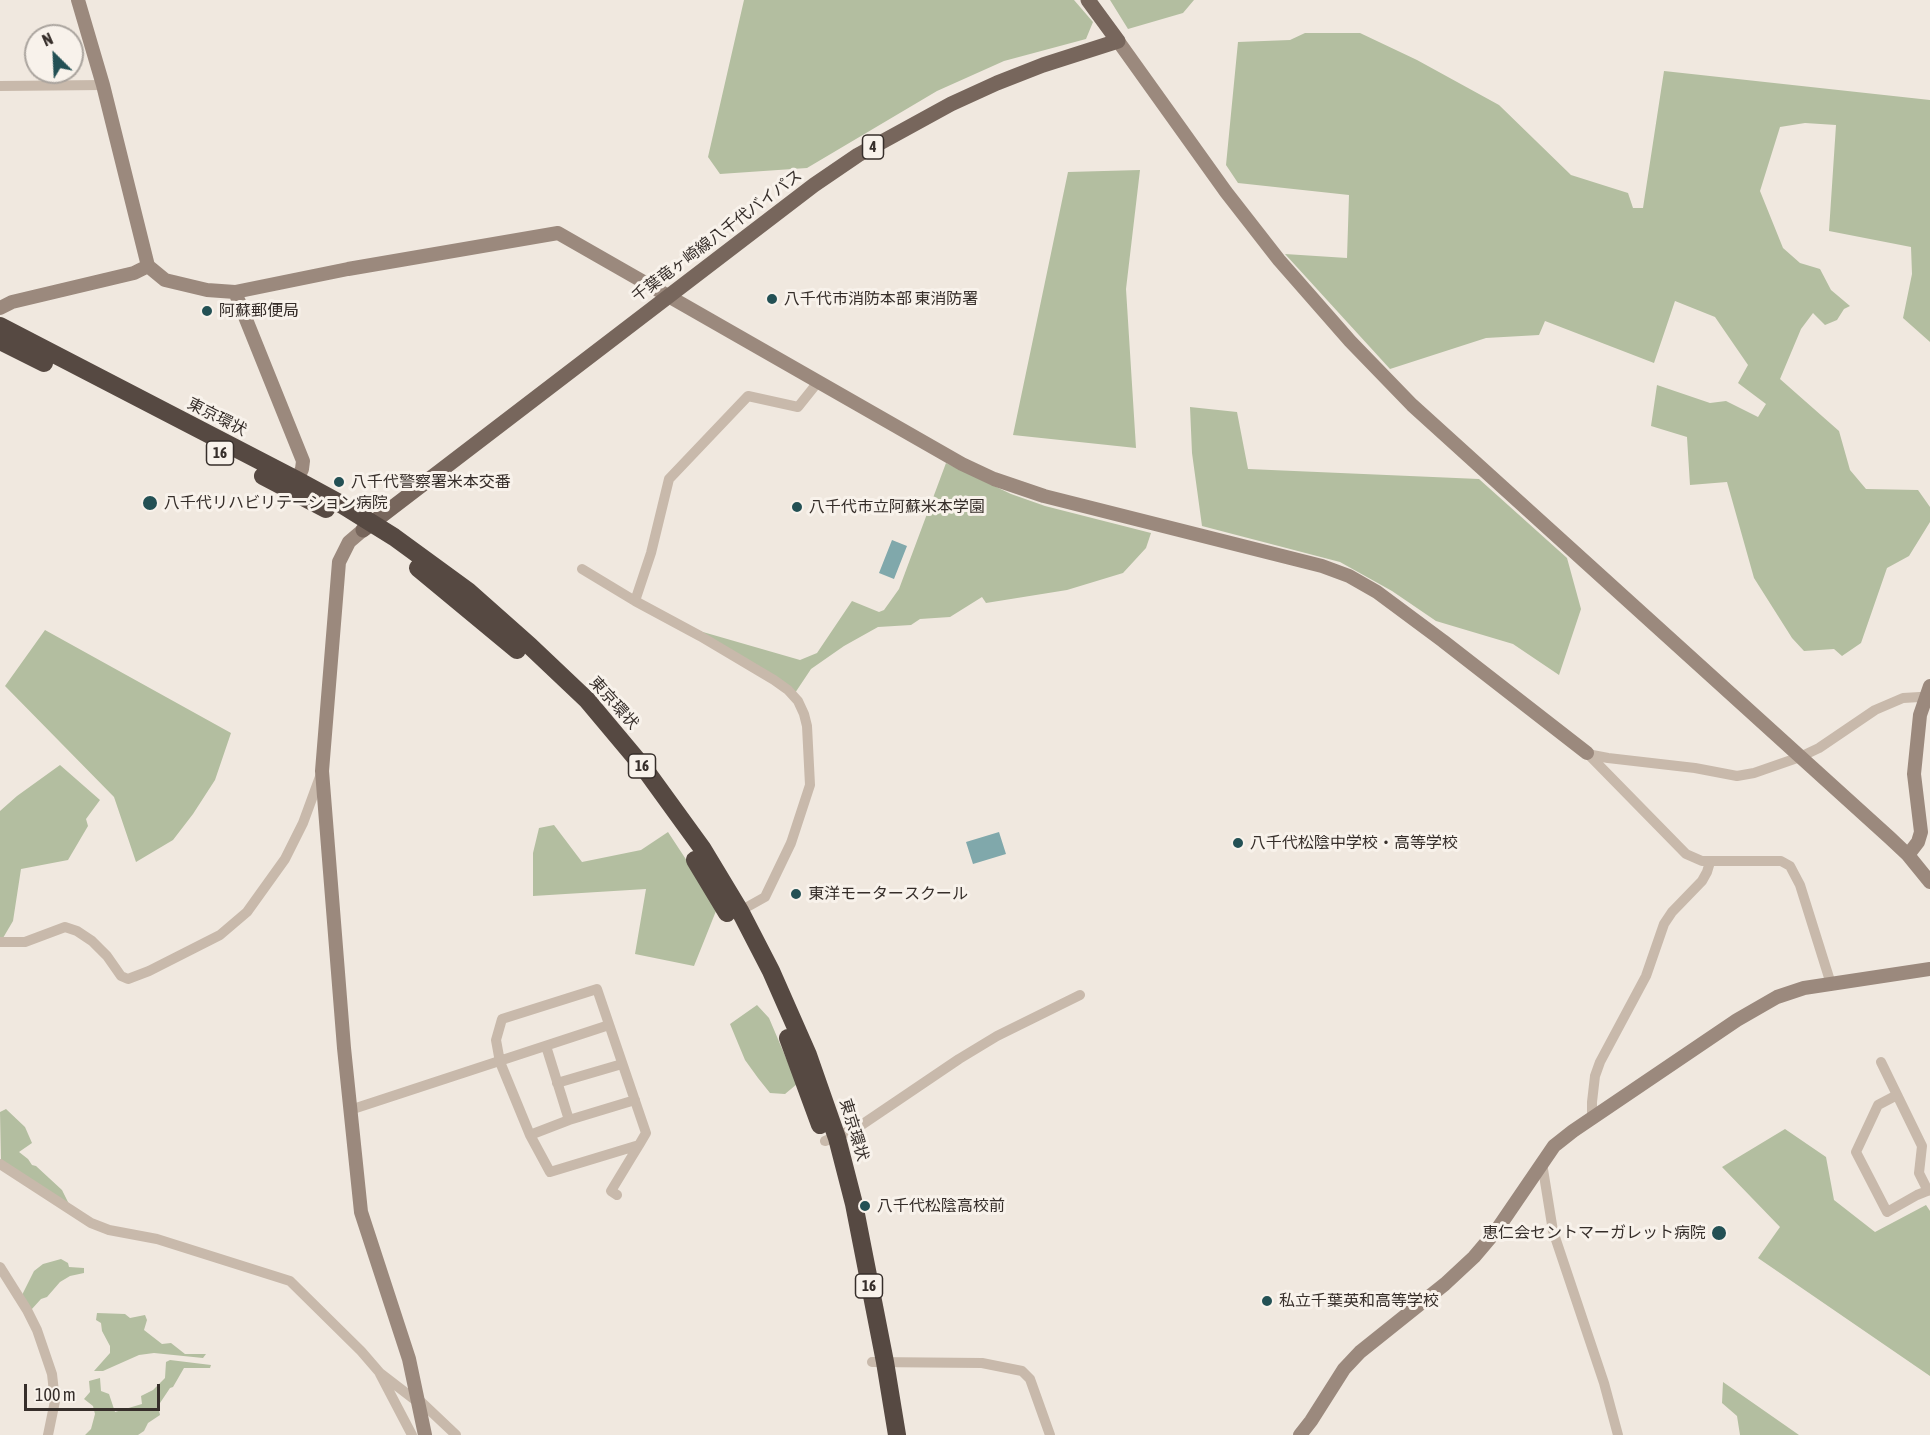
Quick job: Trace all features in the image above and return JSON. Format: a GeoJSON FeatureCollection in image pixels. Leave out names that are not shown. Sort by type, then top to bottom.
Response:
{"type":"FeatureCollection","features":[{"type":"Feature","properties":{"kind":"highway","name":"東京環状"},"geometry":{"type":"LineString","coordinates":[[0,326],[297,480],[468,591],[531,646],[587,700],[644,768],[702,848],[741,911],[771,971],[808,1055],[831,1139],[844,1218],[897,1435]]}},
{"type":"Feature","properties":{"kind":"highway","name":"東京環状"},"geometry":{"type":"LineString","coordinates":[[0,341],[368,526],[541,671],[599,732],[656,803],[695,859],[765,984],[831,1139]]}},
{"type":"Feature","properties":{"kind":"highway","name":"東京環状"},"geometry":{"type":"LineString","coordinates":[[878,1362],[885,1435]]}},
{"type":"Feature","properties":{"kind":"main road"},"geometry":{"type":"LineString","coordinates":[[1089,0],[1118,41]]}},
{"type":"Feature","properties":{"kind":"main road","name":"千葉竜ヶ崎線八千代バイパス"},"geometry":{"type":"LineString","coordinates":[[368,526],[814,185],[894,134],[951,104],[1018,74],[1118,41]]}},
{"type":"Feature","properties":{"kind":"street"},"geometry":{"type":"LineString","coordinates":[[78,0],[103,85],[148,267],[165,280],[207,290],[235,292],[359,267],[558,233],[962,464],[994,479],[1044,496],[1322,566],[1349,576],[1377,592],[1587,753],[1686,854],[1695,859],[1710,862],[1781,861],[1790,866],[1800,885],[1831,984]]}},
{"type":"Feature","properties":{"kind":"street"},"geometry":{"type":"LineString","coordinates":[[1118,41],[1226,192],[1279,260],[1350,342],[1412,405],[1908,855],[1930,882]]}},
{"type":"Feature","properties":{"kind":"street"},"geometry":{"type":"LineString","coordinates":[[0,86],[103,85]]}},
{"type":"Feature","properties":{"kind":"street"},"geometry":{"type":"LineString","coordinates":[[0,308],[12,302],[134,273],[148,267]]}},
{"type":"Feature","properties":{"kind":"street"},"geometry":{"type":"LineString","coordinates":[[235,292],[303,461],[297,480]]}},
{"type":"Feature","properties":{"kind":"street"},"geometry":{"type":"LineString","coordinates":[[635,601],[651,553],[669,479],[748,396],[798,407],[818,382]]}},
{"type":"Feature","properties":{"kind":"street"},"geometry":{"type":"LineString","coordinates":[[368,526],[349,542],[339,562],[322,771],[350,1110],[361,1212],[409,1359],[425,1435]]}},
{"type":"Feature","properties":{"kind":"street"},"geometry":{"type":"LineString","coordinates":[[582,569],[774,680],[798,701],[807,726],[810,785],[791,843],[765,897],[741,911]]}},
{"type":"Feature","properties":{"kind":"street"},"geometry":{"type":"LineString","coordinates":[[1587,753],[1737,776],[1754,773],[1800,757],[1831,740],[1875,710],[1903,698],[1927,698],[1917,734],[1914,774],[1921,831],[1918,842],[1908,855]]}},
{"type":"Feature","properties":{"kind":"street"},"geometry":{"type":"LineString","coordinates":[[0,942],[25,942],[65,927],[77,931],[92,941],[107,956],[121,976],[128,979],[149,971],[220,935],[247,912],[285,859],[303,823],[322,771]]}},
{"type":"Feature","properties":{"kind":"street"},"geometry":{"type":"LineString","coordinates":[[1592,1119],[1595,1076],[1600,1062],[1646,976],[1664,924],[1672,912],[1702,881],[1710,862]]}},
{"type":"Feature","properties":{"kind":"street"},"geometry":{"type":"LineString","coordinates":[[1300,1435],[1344,1369],[1360,1352],[1474,1257],[1496,1231],[1554,1146],[1759,1006],[1777,997],[1804,988],[1930,969]]}},
{"type":"Feature","properties":{"kind":"street"},"geometry":{"type":"LineString","coordinates":[[616,1195],[611,1191],[639,1145],[645,1133],[597,989],[502,1019],[496,1040],[500,1062],[530,1135],[550,1172],[639,1145]]}},
{"type":"Feature","properties":{"kind":"street"},"geometry":{"type":"LineString","coordinates":[[831,1139],[856,1128],[997,1036],[1080,995]]}},
{"type":"Feature","properties":{"kind":"street"},"geometry":{"type":"LineString","coordinates":[[350,1110],[609,1025]]}},
{"type":"Feature","properties":{"kind":"street"},"geometry":{"type":"LineString","coordinates":[[546,1046],[569,1120]]}},
{"type":"Feature","properties":{"kind":"street"},"geometry":{"type":"LineString","coordinates":[[1881,1062],[1922,1146],[1919,1173],[1929,1190],[1887,1212],[1856,1152],[1878,1105],[1897,1095]]}},
{"type":"Feature","properties":{"kind":"street"},"geometry":{"type":"LineString","coordinates":[[557,1083],[622,1064]]}},
{"type":"Feature","properties":{"kind":"street"},"geometry":{"type":"LineString","coordinates":[[530,1135],[569,1120],[635,1100]]}},
{"type":"Feature","properties":{"kind":"street"},"geometry":{"type":"LineString","coordinates":[[1542,1163],[1553,1231],[1604,1383],[1618,1435]]}},
{"type":"Feature","properties":{"kind":"street"},"geometry":{"type":"LineString","coordinates":[[0,1164],[79,1216],[109,1230],[157,1239],[290,1281],[361,1351],[379,1372],[419,1402],[456,1435]]}},
{"type":"Feature","properties":{"kind":"street"},"geometry":{"type":"LineString","coordinates":[[0,1267],[37,1330],[52,1374],[55,1401],[48,1435]]}},
{"type":"Feature","properties":{"kind":"street"},"geometry":{"type":"LineString","coordinates":[[878,1362],[982,1363],[1022,1371],[1030,1379],[1050,1435]]}},
{"type":"Feature","properties":{"kind":"street"},"geometry":{"type":"LineString","coordinates":[[379,1372],[412,1435]]}},
{"type":"Feature","properties":{"kind":"green space"},"geometry":{"type":"Polygon","coordinates":[[[744,0],[1074,0],[1093,22],[1086,39],[1004,61],[937,91],[807,168],[720,174],[708,157],[744,0]]]}},
{"type":"Feature","properties":{"kind":"green space"},"geometry":{"type":"Polygon","coordinates":[[[1110,0],[1194,0],[1183,13],[1128,29],[1110,0]]]}},
{"type":"Feature","properties":{"kind":"green space"},"geometry":{"type":"Polygon","coordinates":[[[1305,33],[1360,33],[1417,60],[1499,105],[1571,175],[1628,193],[1633,208],[1643,208],[1664,71],[1930,100],[1930,342],[1903,318],[1912,274],[1911,247],[1829,231],[1836,125],[1805,123],[1780,127],[1760,191],[1783,248],[1800,263],[1820,269],[1831,290],[1850,306],[1844,309],[1837,320],[1825,325],[1813,313],[1801,329],[1780,379],[1839,431],[1850,470],[1866,489],[1918,490],[1930,507],[1930,522],[1909,556],[1887,568],[1861,643],[1842,656],[1834,649],[1804,651],[1792,638],[1754,578],[1727,482],[1690,485],[1687,437],[1651,426],[1657,385],[1710,403],[1726,401],[1758,417],[1766,404],[1738,383],[1748,365],[1715,317],[1675,301],[1654,363],[1545,321],[1539,335],[1486,338],[1390,369],[1285,254],[1347,258],[1349,195],[1238,183],[1226,165],[1238,42],[1290,40],[1305,33]]]}},
{"type":"Feature","properties":{"kind":"green space"},"geometry":{"type":"Polygon","coordinates":[[[1140,170],[1126,289],[1136,448],[1013,435],[1068,172],[1140,170]]]}},
{"type":"Feature","properties":{"kind":"green space"},"geometry":{"type":"Polygon","coordinates":[[[1190,407],[1237,412],[1248,469],[1479,479],[1567,558],[1581,609],[1559,675],[1513,644],[1436,621],[1392,591],[1340,562],[1202,526],[1192,453],[1190,407]]]}},
{"type":"Feature","properties":{"kind":"green space"},"geometry":{"type":"Polygon","coordinates":[[[946,463],[1011,494],[1045,506],[1151,533],[1146,548],[1123,573],[1067,590],[986,603],[982,597],[950,617],[920,619],[911,625],[878,627],[844,646],[811,669],[795,693],[696,630],[800,660],[817,653],[852,601],[879,612],[884,610],[899,589],[946,463]]]}},
{"type":"Feature","properties":{"kind":"green space"},"geometry":{"type":"Polygon","coordinates":[[[45,630],[231,733],[215,780],[193,814],[173,840],[136,862],[114,797],[5,686],[45,630]]]}},
{"type":"Feature","properties":{"kind":"green space"},"geometry":{"type":"Polygon","coordinates":[[[60,765],[100,800],[86,819],[88,826],[68,860],[21,869],[13,921],[3,938],[0,938],[0,811],[60,765]]]}},
{"type":"Feature","properties":{"kind":"green space"},"geometry":{"type":"Polygon","coordinates":[[[554,825],[582,862],[641,850],[668,832],[708,893],[716,911],[694,966],[635,954],[646,889],[533,896],[533,853],[539,828],[554,825]]]}},
{"type":"Feature","properties":{"kind":"green space"},"geometry":{"type":"Polygon","coordinates":[[[757,1005],[769,1018],[797,1084],[785,1094],[770,1093],[758,1078],[745,1060],[730,1024],[757,1005]]]}},
{"type":"Feature","properties":{"kind":"green space"},"geometry":{"type":"Polygon","coordinates":[[[6,1109],[25,1127],[32,1143],[19,1152],[62,1190],[69,1204],[1,1160],[0,1112],[6,1109]]]}},
{"type":"Feature","properties":{"kind":"green space"},"geometry":{"type":"Polygon","coordinates":[[[1785,1129],[1826,1157],[1834,1200],[1875,1232],[1926,1205],[1930,1211],[1930,1376],[1758,1258],[1780,1227],[1722,1167],[1785,1129]]]}},
{"type":"Feature","properties":{"kind":"green space"},"geometry":{"type":"Polygon","coordinates":[[[61,1259],[68,1263],[69,1267],[84,1268],[84,1273],[70,1276],[60,1282],[31,1310],[22,1295],[34,1271],[43,1264],[61,1259]]]}},
{"type":"Feature","properties":{"kind":"green space"},"geometry":{"type":"Polygon","coordinates":[[[97,1313],[125,1314],[130,1318],[145,1315],[147,1320],[144,1330],[162,1344],[171,1343],[185,1354],[206,1354],[203,1358],[154,1353],[139,1355],[103,1371],[94,1371],[110,1353],[110,1346],[102,1331],[101,1323],[96,1320],[97,1313]]]}},
{"type":"Feature","properties":{"kind":"green space"},"geometry":{"type":"Polygon","coordinates":[[[170,1360],[211,1365],[210,1368],[184,1368],[158,1406],[160,1415],[148,1423],[144,1431],[138,1435],[85,1435],[91,1429],[95,1414],[93,1406],[84,1399],[90,1392],[89,1381],[100,1378],[101,1391],[109,1394],[115,1412],[142,1404],[141,1396],[153,1390],[165,1378],[166,1362],[170,1360]]]}},
{"type":"Feature","properties":{"kind":"green space"},"geometry":{"type":"Polygon","coordinates":[[[1723,1382],[1799,1435],[1740,1435],[1737,1416],[1722,1403],[1723,1382]]]}},
{"type":"Feature","properties":{"kind":"water"},"geometry":{"type":"Polygon","coordinates":[[[892,540],[907,546],[894,579],[879,573],[892,540]]]}},
{"type":"Feature","properties":{"kind":"water"},"geometry":{"type":"Polygon","coordinates":[[[999,832],[1006,854],[973,864],[966,842],[999,832]]]}},
{"type":"Feature","properties":{"kind":"place","name":"八千代市消防本部 東消防署"},"geometry":{"type":"Point","coordinates":[772,299]}},
{"type":"Feature","properties":{"kind":"place","name":"阿蘇郵便局"},"geometry":{"type":"Point","coordinates":[207,311]}},
{"type":"Feature","properties":{"kind":"place","name":"八千代警察署米本交番"},"geometry":{"type":"Point","coordinates":[339,482]}},
{"type":"Feature","properties":{"kind":"place","name":"八千代リハビリテーション病院"},"geometry":{"type":"Point","coordinates":[150,503]}},
{"type":"Feature","properties":{"kind":"place","name":"八千代市立阿蘇米本学園"},"geometry":{"type":"Point","coordinates":[797,507]}},
{"type":"Feature","properties":{"kind":"place","name":"八千代松陰中学校・高等学校"},"geometry":{"type":"Point","coordinates":[1238,843]}},
{"type":"Feature","properties":{"kind":"place","name":"東洋モータースクール"},"geometry":{"type":"Point","coordinates":[796,894]}},
{"type":"Feature","properties":{"kind":"place","name":"八千代松陰高校前"},"geometry":{"type":"Point","coordinates":[865,1206]}},
{"type":"Feature","properties":{"kind":"place","name":"恵仁会セントマーガレット病院"},"geometry":{"type":"Point","coordinates":[1719,1233]}},
{"type":"Feature","properties":{"kind":"place","name":"私立千葉英和高等学校"},"geometry":{"type":"Point","coordinates":[1267,1301]}}]}
